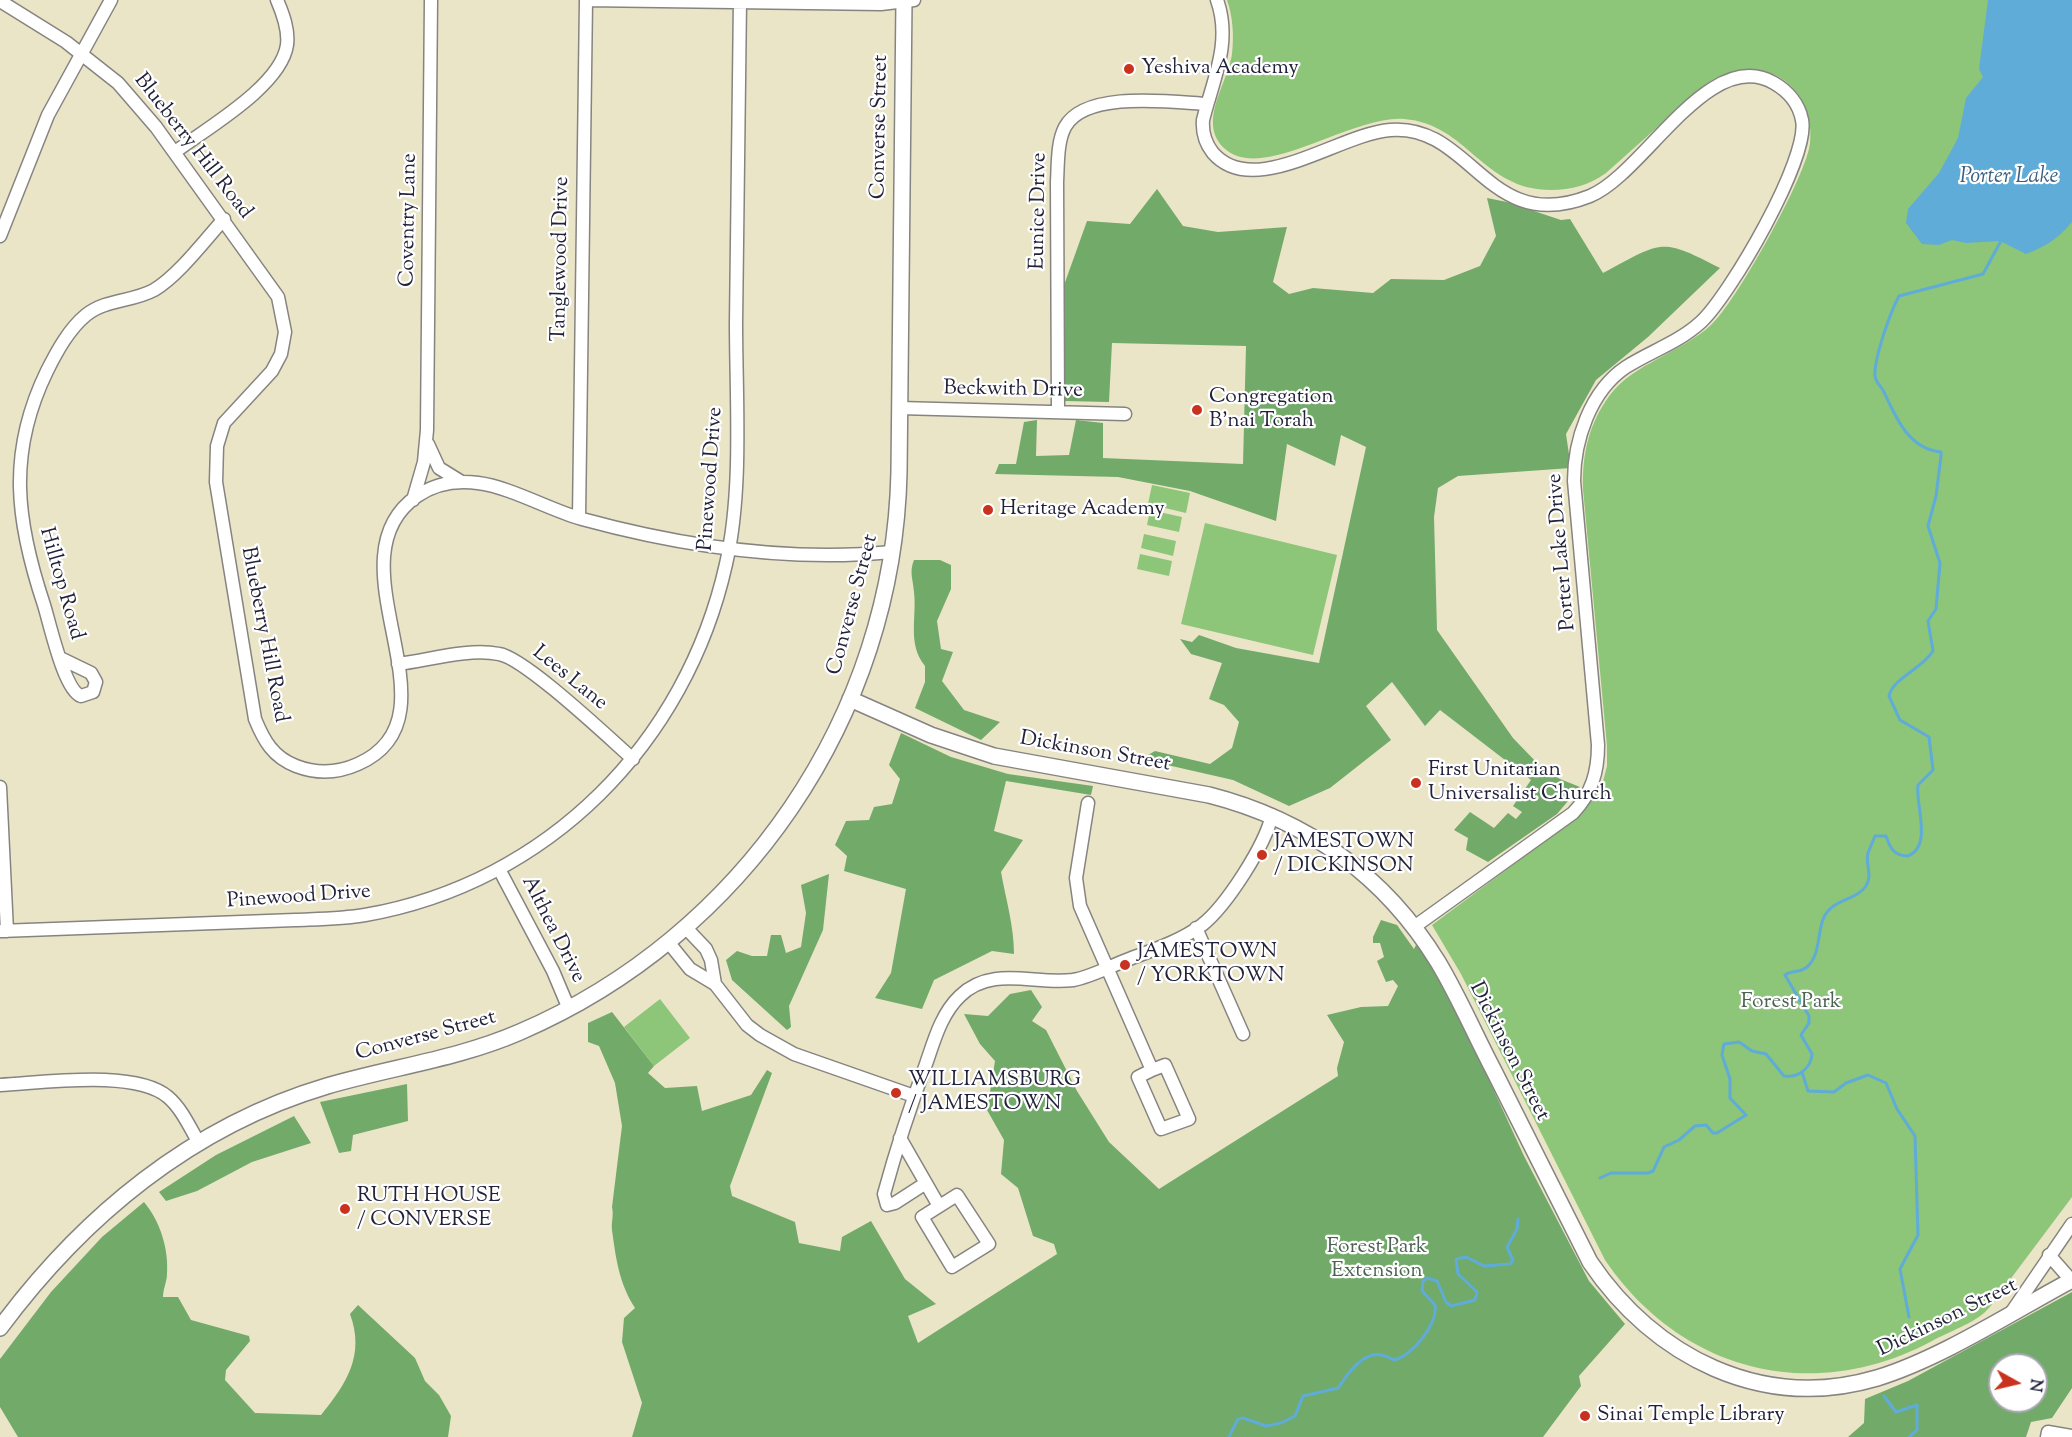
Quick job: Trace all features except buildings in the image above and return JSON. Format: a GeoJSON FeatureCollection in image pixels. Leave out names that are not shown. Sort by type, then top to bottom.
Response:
{"type":"FeatureCollection","features":[{"type":"Feature","properties":{"kind":"main road","name":"Converse Street"},"geometry":{"type":"LineString","coordinates":[[0,1328],[48,1267],[86,1228],[146,1177],[199,1143],[252,1115],[299,1096],[357,1078],[461,1054],[518,1034],[569,1009],[611,985],[687,929],[746,869],[784,822],[820,763],[850,699],[873,632],[892,552],[898,498],[907,0]]}},
{"type":"Feature","properties":{"kind":"main road","name":"Dickinson Street"},"geometry":{"type":"LineString","coordinates":[[850,699],[931,735],[985,754],[1209,795],[1272,815],[1309,833],[1346,859],[1392,900],[1414,927],[1452,988],[1590,1262],[1628,1311],[1674,1348],[1711,1368],[1755,1381],[1798,1388],[1841,1385],[1869,1380],[1899,1370],[2072,1280]]}},
{"type":"Feature","properties":{"kind":"street"},"geometry":{"type":"LineString","coordinates":[[0,236],[48,115],[111,0]]}},
{"type":"Feature","properties":{"kind":"street"},"geometry":{"type":"LineString","coordinates":[[175,152],[256,92],[277,71],[285,56],[287,37],[277,0]]}},
{"type":"Feature","properties":{"kind":"street","name":"Coventry Lane"},"geometry":{"type":"LineString","coordinates":[[413,500],[424,462],[427,440],[431,0]]}},
{"type":"Feature","properties":{"kind":"street"},"geometry":{"type":"LineString","coordinates":[[586,0],[880,4],[907,0]]}},
{"type":"Feature","properties":{"kind":"street","name":"Tanglewood Drive"},"geometry":{"type":"LineString","coordinates":[[579,518],[586,0]]}},
{"type":"Feature","properties":{"kind":"street","name":"Porter Lake Drive"},"geometry":{"type":"LineString","coordinates":[[1216,0],[1223,26],[1222,48],[1202,124],[1205,140],[1217,157],[1238,170],[1272,168],[1356,137],[1390,130],[1409,130],[1440,140],[1502,192],[1522,200],[1543,203],[1572,202],[1601,191],[1694,102],[1727,80],[1750,75],[1766,79],[1787,93],[1801,115],[1803,131],[1793,170],[1744,264],[1716,305],[1702,321],[1677,341],[1617,374],[1598,397],[1582,429],[1575,460],[1574,481],[1598,745],[1598,767],[1589,793],[1573,813],[1414,927]]}},
{"type":"Feature","properties":{"kind":"street","name":"Blueberry Hill Road"},"geometry":{"type":"LineString","coordinates":[[0,1],[31,18],[118,83],[175,152],[278,297],[285,322],[285,337],[279,359],[263,381],[227,418],[219,440],[216,459],[216,482],[255,719],[262,735],[278,756],[307,770],[336,772],[366,761],[384,747],[397,723],[402,698],[382,562],[392,526],[413,500],[441,484],[461,482],[493,486],[579,518],[654,536],[729,548],[820,554],[892,552]]}},
{"type":"Feature","properties":{"kind":"street","name":"Pinewood Drive"},"geometry":{"type":"LineString","coordinates":[[4,931],[364,915],[437,896],[499,869],[537,845],[576,816],[610,786],[633,759],[663,718],[697,656],[712,615],[729,548],[737,419],[740,1]]}},
{"type":"Feature","properties":{"kind":"street","name":"Eunice Drive"},"geometry":{"type":"LineString","coordinates":[[1058,411],[1057,182],[1060,147],[1065,126],[1086,108],[1105,103],[1207,104]]}},
{"type":"Feature","properties":{"kind":"street","name":"Hilltop Road"},"geometry":{"type":"LineString","coordinates":[[60,658],[29,562],[23,528],[20,468],[25,434],[33,404],[57,353],[84,316],[105,304],[157,288],[224,219]]}},
{"type":"Feature","properties":{"kind":"street","name":"Beckwith Drive"},"geometry":{"type":"LineString","coordinates":[[899,408],[1125,414]]}},
{"type":"Feature","properties":{"kind":"street","name":"Coventry Lane"},"geometry":{"type":"LineString","coordinates":[[427,440],[439,468],[461,482]]}},
{"type":"Feature","properties":{"kind":"street","name":"Lees Lane"},"geometry":{"type":"LineString","coordinates":[[398,664],[475,653],[507,656],[528,669],[633,759]]}},
{"type":"Feature","properties":{"kind":"street"},"geometry":{"type":"LineString","coordinates":[[0,788],[4,931]]}},
{"type":"Feature","properties":{"kind":"street"},"geometry":{"type":"LineString","coordinates":[[1088,802],[1076,889],[1080,906],[1152,1070]]}},
{"type":"Feature","properties":{"kind":"street"},"geometry":{"type":"LineString","coordinates":[[926,1183],[895,1203],[887,1205],[884,1194],[914,1096],[942,1020],[957,999],[968,989],[988,980],[1004,977],[1075,980],[1167,944],[1196,928],[1208,918],[1255,857],[1268,831],[1272,815]]}},
{"type":"Feature","properties":{"kind":"street","name":"Althea Drive"},"geometry":{"type":"LineString","coordinates":[[499,869],[561,988],[569,1009]]}},
{"type":"Feature","properties":{"kind":"street"},"geometry":{"type":"LineString","coordinates":[[1196,928],[1243,1034]]}},
{"type":"Feature","properties":{"kind":"street"},"geometry":{"type":"LineString","coordinates":[[687,929],[705,949],[711,960],[715,984]]}},
{"type":"Feature","properties":{"kind":"street"},"geometry":{"type":"LineString","coordinates":[[669,943],[690,969],[715,984],[747,1025],[779,1047],[914,1096]]}},
{"type":"Feature","properties":{"kind":"street"},"geometry":{"type":"LineString","coordinates":[[1165,1065],[1189,1119],[1161,1130],[1138,1077],[1152,1070],[1165,1065]]}},
{"type":"Feature","properties":{"kind":"street"},"geometry":{"type":"LineString","coordinates":[[0,1084],[116,1080],[147,1084],[178,1107],[199,1143]]}},
{"type":"Feature","properties":{"kind":"street"},"geometry":{"type":"LineString","coordinates":[[900,1138],[939,1206]]}},
{"type":"Feature","properties":{"kind":"street"},"geometry":{"type":"LineString","coordinates":[[957,1195],[989,1244],[952,1267],[922,1217],[939,1206],[957,1195]]}},
{"type":"Feature","properties":{"kind":"street"},"geometry":{"type":"LineString","coordinates":[[2011,1313],[2072,1224]]}},
{"type":"Feature","properties":{"kind":"street"},"geometry":{"type":"LineString","coordinates":[[2049,1255],[2072,1280]]}},
{"type":"Feature","properties":{"kind":"street"},"geometry":{"type":"LineString","coordinates":[[2047,1435],[2072,1436]]}},
{"type":"Feature","properties":{"kind":"green space","name":"Forest Park"},"geometry":{"type":"Polygon","coordinates":[[[1227,0],[2072,0],[2072,1197],[1995,1301],[1982,1315],[1969,1323],[1887,1360],[1841,1371],[1796,1373],[1752,1366],[1710,1352],[1671,1329],[1636,1298],[1605,1260],[1461,974],[1432,925],[1580,815],[1602,785],[1607,766],[1607,746],[1583,489],[1588,439],[1603,406],[1620,384],[1644,366],[1686,343],[1711,325],[1752,267],[1784,209],[1806,159],[1810,133],[1803,103],[1792,87],[1775,75],[1748,70],[1722,75],[1706,84],[1606,173],[1587,184],[1559,190],[1527,187],[1508,180],[1444,132],[1426,123],[1404,119],[1359,127],[1283,154],[1260,158],[1240,157],[1224,148],[1216,138],[1213,126],[1216,102],[1232,54],[1231,13],[1227,0]]]}},
{"type":"Feature","properties":{"kind":"green space"},"geometry":{"type":"Polygon","coordinates":[[[1157,189],[1183,226],[1218,232],[1287,227],[1273,282],[1289,294],[1313,288],[1373,293],[1391,279],[1444,280],[1480,266],[1496,236],[1487,198],[1507,202],[1561,220],[1570,219],[1603,273],[1650,249],[1661,247],[1672,247],[1684,251],[1720,268],[1648,337],[1596,380],[1566,434],[1571,468],[1458,476],[1438,488],[1434,517],[1437,630],[1513,738],[1540,766],[1560,779],[1580,787],[1557,814],[1488,862],[1466,850],[1468,838],[1454,830],[1470,812],[1494,828],[1508,813],[1516,819],[1522,812],[1513,806],[1531,780],[1440,710],[1425,726],[1392,682],[1366,706],[1391,740],[1330,788],[1289,806],[1233,780],[1141,759],[1155,751],[1210,764],[1232,748],[1239,722],[1224,705],[1209,699],[1222,663],[1191,654],[1180,639],[1192,642],[1199,635],[1236,648],[1319,663],[1366,447],[1341,435],[1335,466],[1287,444],[1276,521],[1190,491],[1118,477],[995,474],[999,464],[1016,464],[1024,422],[1037,420],[1036,456],[1069,455],[1076,420],[1103,423],[1103,458],[1243,464],[1246,346],[1112,343],[1109,402],[1064,401],[1063,288],[1087,221],[1130,224],[1157,189]]]}},
{"type":"Feature","properties":{"kind":"green space"},"geometry":{"type":"Polygon","coordinates":[[[1152,485],[1190,493],[1186,513],[1148,504],[1152,485]]]}},
{"type":"Feature","properties":{"kind":"green space"},"geometry":{"type":"Polygon","coordinates":[[[1150,510],[1182,517],[1179,532],[1147,525],[1150,510]]]}},
{"type":"Feature","properties":{"kind":"green space"},"geometry":{"type":"Polygon","coordinates":[[[1205,523],[1337,555],[1313,655],[1181,624],[1205,523]]]}},
{"type":"Feature","properties":{"kind":"green space"},"geometry":{"type":"Polygon","coordinates":[[[1144,534],[1176,541],[1173,556],[1141,548],[1144,534]]]}},
{"type":"Feature","properties":{"kind":"green space"},"geometry":{"type":"Polygon","coordinates":[[[1140,554],[1172,561],[1169,576],[1137,569],[1140,554]]]}},
{"type":"Feature","properties":{"kind":"green space"},"geometry":{"type":"Polygon","coordinates":[[[914,560],[940,560],[951,565],[951,589],[937,621],[941,649],[953,652],[942,681],[964,710],[1000,722],[981,740],[915,708],[925,682],[925,666],[919,658],[914,640],[915,602],[912,572],[914,560]]]}},
{"type":"Feature","properties":{"kind":"green space"},"geometry":{"type":"Polygon","coordinates":[[[901,733],[951,757],[1008,774],[1093,786],[1091,795],[1006,781],[994,831],[1023,840],[1001,872],[1011,923],[1014,954],[992,951],[934,980],[922,1009],[875,998],[891,973],[906,889],[844,871],[847,856],[835,845],[846,821],[869,820],[874,807],[892,804],[900,779],[889,765],[901,733]]]}},
{"type":"Feature","properties":{"kind":"green space"},"geometry":{"type":"Polygon","coordinates":[[[829,874],[823,930],[789,1006],[791,1027],[787,1030],[732,980],[726,960],[737,951],[752,956],[767,956],[771,935],[781,935],[786,953],[801,947],[806,913],[801,885],[829,874]]]}},
{"type":"Feature","properties":{"kind":"green space","name":"Forest Park Extension"},"geometry":{"type":"Polygon","coordinates":[[[1381,920],[1397,925],[1414,949],[1418,941],[1467,1032],[1524,1156],[1589,1281],[1625,1324],[1579,1376],[1581,1386],[1543,1437],[632,1437],[642,1403],[622,1342],[624,1318],[635,1308],[625,1289],[619,1270],[612,1227],[612,1207],[622,1126],[615,1083],[599,1046],[588,1042],[588,1023],[612,1012],[654,1066],[648,1073],[665,1088],[697,1086],[702,1111],[751,1095],[767,1070],[772,1073],[730,1186],[732,1196],[795,1222],[799,1243],[840,1251],[842,1237],[871,1221],[905,1279],[936,1304],[908,1316],[918,1343],[1057,1254],[1054,1244],[1033,1236],[1018,1188],[1001,1174],[1004,1140],[987,1110],[995,1061],[980,1044],[964,1014],[988,1016],[1010,994],[1031,990],[1042,1007],[1032,1021],[1046,1030],[1077,1091],[1109,1142],[1159,1189],[1338,1076],[1337,1068],[1344,1042],[1327,1015],[1361,1007],[1388,1006],[1398,986],[1393,980],[1386,982],[1377,961],[1384,957],[1380,943],[1373,943],[1373,937],[1381,920]]]}},
{"type":"Feature","properties":{"kind":"green space"},"geometry":{"type":"Polygon","coordinates":[[[660,999],[690,1038],[654,1066],[624,1027],[660,999]]]}},
{"type":"Feature","properties":{"kind":"green space"},"geometry":{"type":"Polygon","coordinates":[[[407,1084],[408,1121],[353,1135],[351,1151],[339,1153],[320,1102],[407,1084]]]}},
{"type":"Feature","properties":{"kind":"green space"},"geometry":{"type":"Polygon","coordinates":[[[294,1116],[311,1143],[252,1162],[197,1191],[166,1201],[159,1192],[216,1155],[294,1116]]]}},
{"type":"Feature","properties":{"kind":"green space"},"geometry":{"type":"Polygon","coordinates":[[[144,1202],[155,1218],[165,1245],[167,1274],[163,1297],[178,1297],[191,1320],[249,1336],[250,1341],[226,1370],[225,1380],[255,1413],[321,1415],[339,1391],[351,1368],[355,1343],[350,1314],[358,1305],[415,1358],[425,1381],[439,1395],[451,1416],[448,1437],[18,1437],[0,1407],[0,1359],[51,1292],[102,1237],[144,1202]]]}},
{"type":"Feature","properties":{"kind":"green space"},"geometry":{"type":"Polygon","coordinates":[[[2072,1292],[2072,1388],[2052,1418],[2031,1422],[2026,1437],[1848,1437],[1864,1423],[1865,1399],[1908,1381],[2072,1292]]]}},
{"type":"Feature","properties":{"kind":"water","name":"Porter Lake"},"geometry":{"type":"Polygon","coordinates":[[[1988,0],[2072,0],[2072,222],[2051,241],[2026,254],[2000,241],[1966,243],[1952,240],[1939,245],[1922,244],[1906,223],[1908,209],[1939,173],[1958,138],[1966,98],[1983,77],[1979,69],[1988,0]]]}},
{"type":"Feature","properties":{"kind":"waterway"},"geometry":{"type":"LineString","coordinates":[[1600,1178],[1611,1173],[1653,1171],[1664,1147],[1679,1140],[1695,1126],[1706,1125],[1713,1133],[1717,1133],[1746,1115],[1730,1098],[1730,1079],[1722,1055],[1724,1044],[1739,1042],[1752,1051],[1766,1054],[1784,1076],[1799,1074],[1807,1068],[1812,1054],[1801,1035],[1809,1023],[1809,1016],[1785,975],[1804,969],[1812,961],[1816,953],[1822,921],[1831,908],[1859,893],[1866,886],[1869,878],[1868,853],[1875,836],[1886,836],[1893,850],[1903,856],[1908,856],[1915,851],[1920,843],[1918,785],[1933,770],[1929,737],[1900,720],[1889,696],[1896,684],[1933,651],[1928,621],[1936,609],[1940,563],[1928,526],[1936,496],[1941,452],[1920,445],[1905,431],[1876,381],[1875,368],[1883,336],[1899,296],[1983,274],[2002,239]]}},
{"type":"Feature","properties":{"kind":"waterway"},"geometry":{"type":"LineString","coordinates":[[1802,1072],[1808,1091],[1834,1092],[1846,1083],[1868,1075],[1886,1083],[1897,1109],[1915,1136],[1918,1235],[1900,1269],[1909,1317]]}},
{"type":"Feature","properties":{"kind":"waterway"},"geometry":{"type":"LineString","coordinates":[[1229,1437],[1238,1419],[1243,1418],[1266,1426],[1281,1423],[1295,1416],[1303,1396],[1338,1388],[1356,1365],[1368,1357],[1382,1355],[1395,1360],[1409,1352],[1423,1337],[1435,1313],[1435,1305],[1422,1291],[1423,1281],[1427,1278],[1437,1281],[1446,1302],[1451,1306],[1475,1300],[1477,1292],[1458,1274],[1456,1259],[1466,1257],[1484,1266],[1510,1264],[1513,1260],[1507,1247],[1517,1229],[1518,1219]]}},
{"type":"Feature","properties":{"kind":"waterway"},"geometry":{"type":"LineString","coordinates":[[1884,1396],[1896,1412],[1917,1405],[1917,1430],[1909,1437]]}},
{"type":"Feature","properties":{"kind":"place","name":"Yeshiva Academy"},"geometry":{"type":"Point","coordinates":[1129,69]}},
{"type":"Feature","properties":{"kind":"place","name":"Congregation B'nai Torah"},"geometry":{"type":"Point","coordinates":[1197,410]}},
{"type":"Feature","properties":{"kind":"place","name":"Heritage Academy"},"geometry":{"type":"Point","coordinates":[988,510]}},
{"type":"Feature","properties":{"kind":"place","name":"First Unitarian Universalist Church"},"geometry":{"type":"Point","coordinates":[1416,783]}},
{"type":"Feature","properties":{"kind":"place","name":"JAMESTOWN / DICKINSON"},"geometry":{"type":"Point","coordinates":[1262,855]}},
{"type":"Feature","properties":{"kind":"place","name":"JAMESTOWN / YORKTOWN"},"geometry":{"type":"Point","coordinates":[1125,965]}},
{"type":"Feature","properties":{"kind":"place","name":"WILLIAMSBURG / JAMESTOWN"},"geometry":{"type":"Point","coordinates":[896,1093]}},
{"type":"Feature","properties":{"kind":"place","name":"RUTH HOUSE / CONVERSE"},"geometry":{"type":"Point","coordinates":[345,1209]}},
{"type":"Feature","properties":{"kind":"place","name":"Sinai Temple Library"},"geometry":{"type":"Point","coordinates":[1585,1416]}}]}
